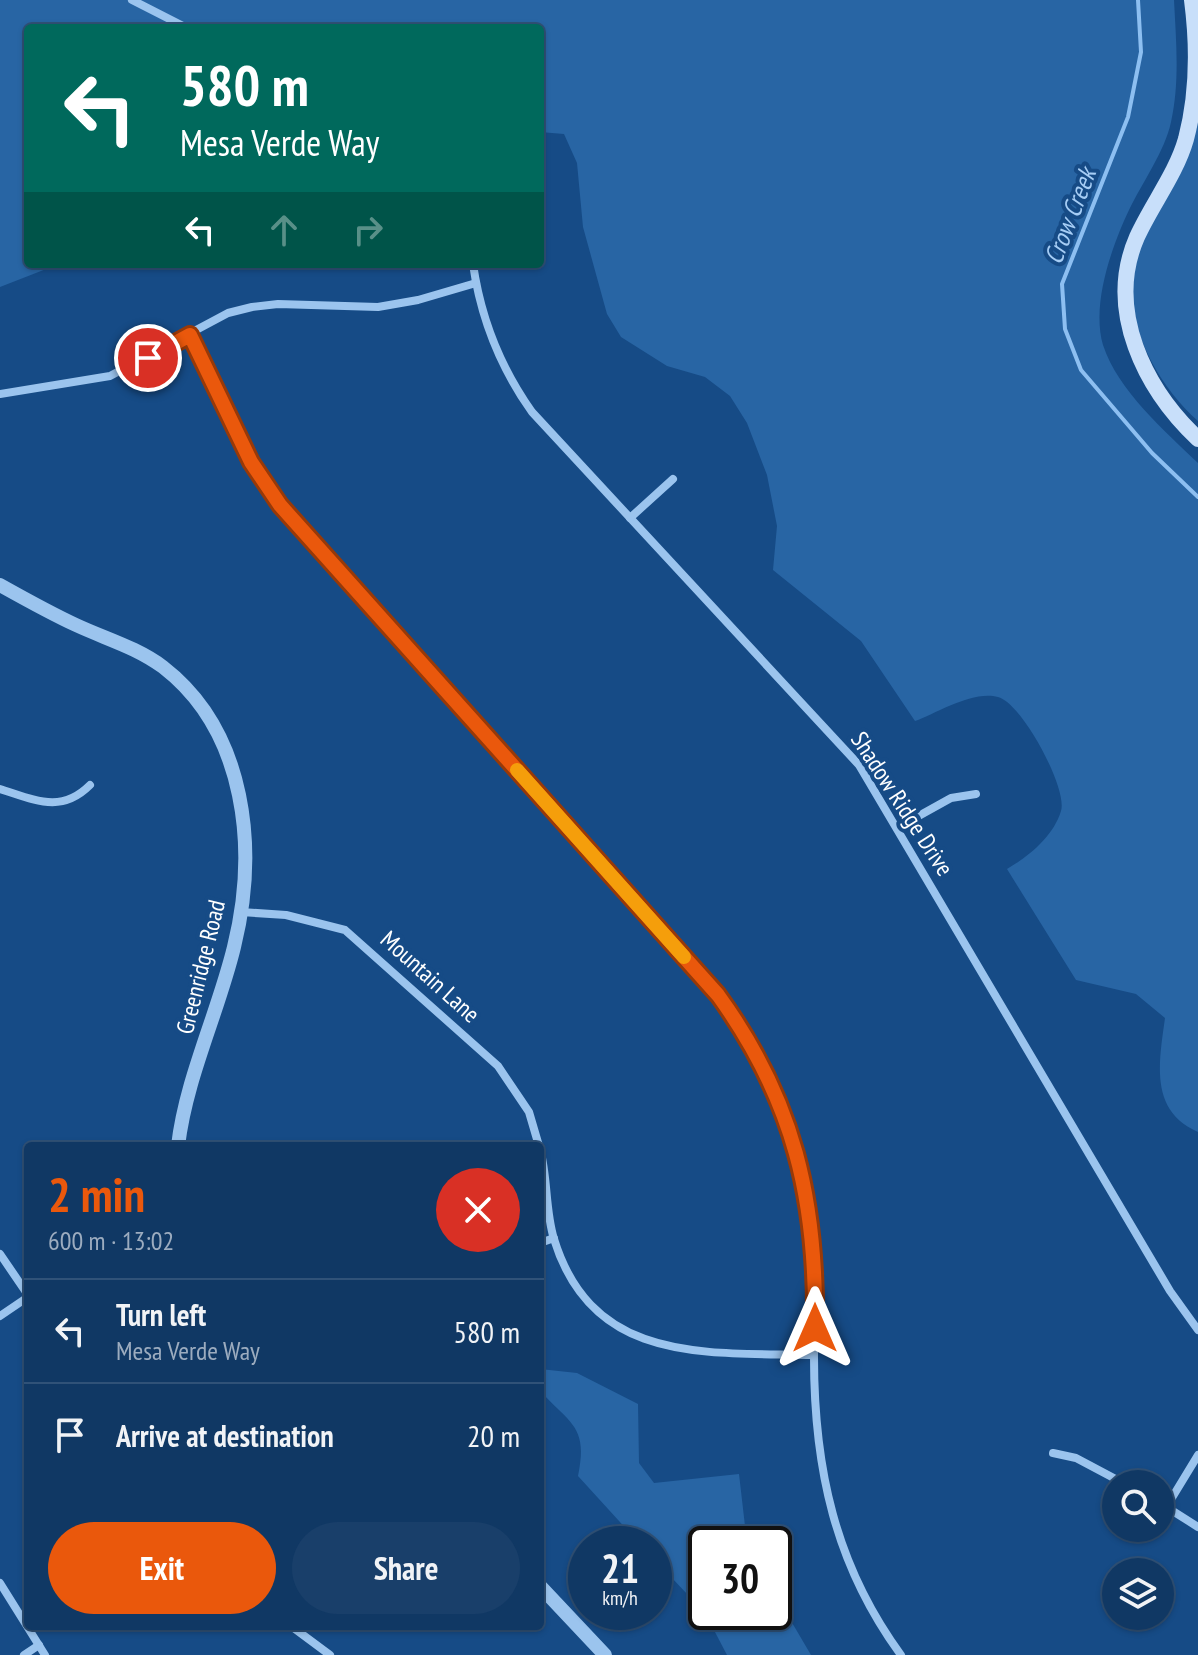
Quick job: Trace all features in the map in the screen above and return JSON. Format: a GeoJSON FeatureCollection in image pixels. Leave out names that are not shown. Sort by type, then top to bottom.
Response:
{"type":"FeatureCollection","features":[{"type":"Feature","properties":{"kind":"main road"},"geometry":{"type":"LineString","coordinates":[[1192,0],[1197,84],[1186,140],[1136,239],[1127,279],[1128,319],[1138,359],[1160,397],[1198,439]]}},
{"type":"Feature","properties":{"kind":"street"},"geometry":{"type":"LineString","coordinates":[[132,0],[179,24]]}},
{"type":"Feature","properties":{"kind":"street","name":"Shadow Ridge Drive"},"geometry":{"type":"LineString","coordinates":[[474,268],[492,342],[508,379],[532,412],[859,765],[1170,1291],[1198,1330]]}},
{"type":"Feature","properties":{"kind":"street"},"geometry":{"type":"LineString","coordinates":[[0,394],[110,376],[228,313],[252,307],[278,304],[378,307],[418,300],[476,283]]}},
{"type":"Feature","properties":{"kind":"street"},"geometry":{"type":"LineString","coordinates":[[190,335],[251,462],[280,505],[718,995],[752,1045],[791,1129],[803,1171],[814,1246],[818,1455],[838,1541],[858,1587],[901,1655]]}},
{"type":"Feature","properties":{"kind":"street"},"geometry":{"type":"LineString","coordinates":[[630,518],[673,479]]}},
{"type":"Feature","properties":{"kind":"street","name":"Greenridge Road"},"geometry":{"type":"LineString","coordinates":[[0,585],[76,625],[144,655],[187,689],[206,712],[224,743],[236,776],[244,847],[241,912],[224,983],[192,1081],[179,1142]]}},
{"type":"Feature","properties":{"kind":"street"},"geometry":{"type":"LineString","coordinates":[[0,789],[50,805],[78,798],[90,785]]}},
{"type":"Feature","properties":{"kind":"street"},"geometry":{"type":"LineString","coordinates":[[897,828],[951,798],[976,794]]}},
{"type":"Feature","properties":{"kind":"street","name":"Mountain Lane"},"geometry":{"type":"LineString","coordinates":[[241,912],[286,915],[345,930],[498,1066],[529,1112],[538,1142]]}},
{"type":"Feature","properties":{"kind":"street","name":"Mountain Lane"},"geometry":{"type":"LineString","coordinates":[[544,1173],[554,1238],[571,1276],[587,1299],[608,1318],[651,1343],[670,1349],[731,1355],[814,1355]]}},
{"type":"Feature","properties":{"kind":"street"},"geometry":{"type":"LineString","coordinates":[[544,1242],[554,1238]]}},
{"type":"Feature","properties":{"kind":"street"},"geometry":{"type":"LineString","coordinates":[[0,1254],[24,1290]]}},
{"type":"Feature","properties":{"kind":"street"},"geometry":{"type":"LineString","coordinates":[[0,1316],[24,1299]]}},
{"type":"Feature","properties":{"kind":"street"},"geometry":{"type":"LineString","coordinates":[[1053,1453],[1076,1458],[1102,1472]]}},
{"type":"Feature","properties":{"kind":"street"},"geometry":{"type":"LineString","coordinates":[[1174,1489],[1198,1455]]}},
{"type":"Feature","properties":{"kind":"street"},"geometry":{"type":"LineString","coordinates":[[1174,1511],[1198,1527]]}},
{"type":"Feature","properties":{"kind":"street"},"geometry":{"type":"LineString","coordinates":[[0,1583],[24,1621]]}},
{"type":"Feature","properties":{"kind":"street"},"geometry":{"type":"LineString","coordinates":[[544,1590],[605,1655]]}},
{"type":"Feature","properties":{"kind":"street"},"geometry":{"type":"LineString","coordinates":[[30,1630],[45,1655]]}},
{"type":"Feature","properties":{"kind":"street"},"geometry":{"type":"LineString","coordinates":[[296,1630],[330,1655]]}},
{"type":"Feature","properties":{"kind":"street"},"geometry":{"type":"LineString","coordinates":[[24,1655],[39,1645]]}},
{"type":"Feature","properties":{"kind":"shaded area"},"geometry":{"type":"Polygon","coordinates":[[[0,0],[1174,0],[1176,76],[1171,122],[1164,144],[1129,210],[1110,258],[1101,294],[1100,329],[1110,362],[1131,394],[1198,463],[1198,1132],[1171,1112],[1164,1098],[1160,1068],[1165,1018],[1136,994],[1076,980],[1007,869],[1039,845],[1061,811],[1061,800],[1050,767],[1019,714],[998,697],[988,696],[955,703],[915,721],[861,641],[773,570],[777,526],[767,475],[747,423],[730,396],[705,377],[667,366],[621,337],[607,314],[583,227],[577,163],[564,134],[544,132],[544,24],[24,24],[24,268],[49,268],[0,287],[0,0]]]}},
{"type":"Feature","properties":{"kind":"shaded area"},"geometry":{"type":"Polygon","coordinates":[[[1198,119],[1198,421],[1165,384],[1152,362],[1134,314],[1131,289],[1134,265],[1142,241],[1181,169],[1198,119]]]}},
{"type":"Feature","properties":{"kind":"shaded area"},"geometry":{"type":"Polygon","coordinates":[[[544,1369],[577,1373],[638,1404],[639,1463],[654,1483],[739,1474],[745,1526],[688,1526],[688,1595],[672,1578],[672,1526],[624,1526],[578,1476],[581,1447],[575,1428],[544,1395],[544,1369]]]}},
{"type":"Feature","properties":{"kind":"shaded area"},"geometry":{"type":"Polygon","coordinates":[[[792,1623],[811,1655],[727,1655],[714,1630],[792,1630],[792,1623]]]}},
{"type":"Feature","properties":{"kind":"waterway","name":"Crow Creek"},"geometry":{"type":"LineString","coordinates":[[1138,0],[1141,52],[1128,117],[1062,284],[1065,329],[1081,370],[1152,453],[1198,497]]}},
{"type":"Feature","properties":{"kind":"slow traffic"},"geometry":{"type":"LineString","coordinates":[[517,770],[684,957]]}},
{"type":"Feature","properties":{"kind":"route"},"geometry":{"type":"LineString","coordinates":[[148,358],[190,335],[251,462],[280,505],[718,995],[736,1020],[775,1089],[803,1171],[814,1246],[815,1328]]}}]}
